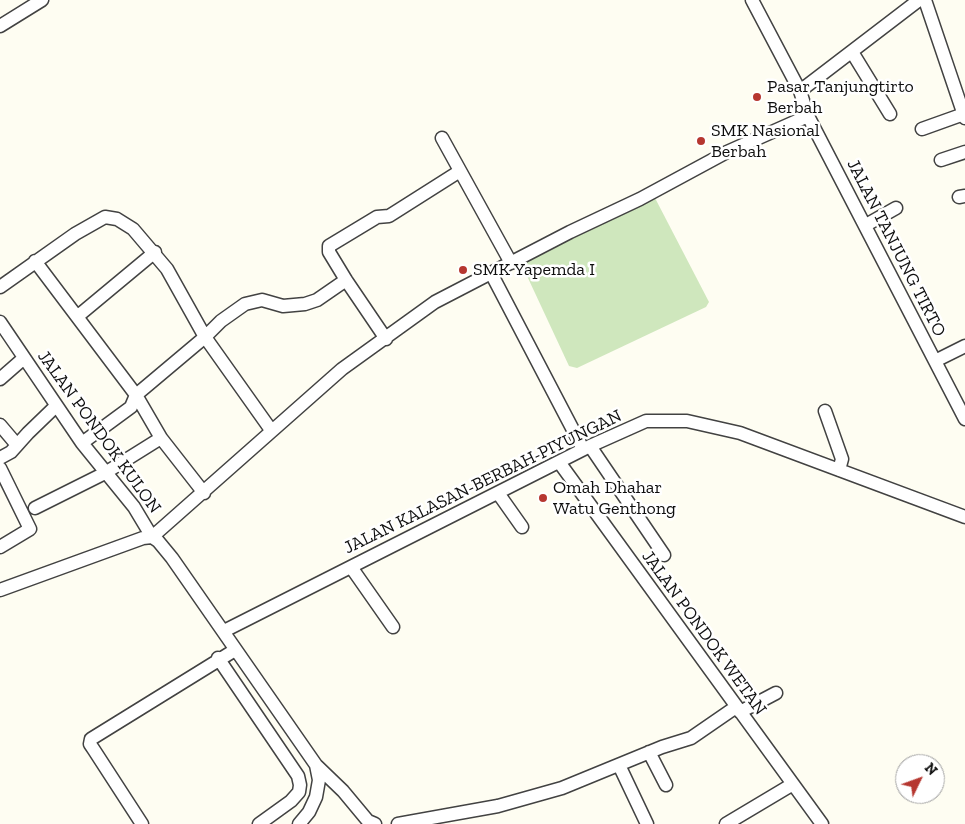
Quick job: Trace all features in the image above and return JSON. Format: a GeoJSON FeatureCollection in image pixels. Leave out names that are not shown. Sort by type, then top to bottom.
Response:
{"type":"FeatureCollection","features":[{"type":"Feature","properties":{"kind":"street"},"geometry":{"type":"LineString","coordinates":[[0,26],[42,0]]}},
{"type":"Feature","properties":{"kind":"street","name":"JALAN TANJUNG TIRTO"},"geometry":{"type":"LineString","coordinates":[[752,0],[800,91],[808,116],[965,419]]}},
{"type":"Feature","properties":{"kind":"street"},"geometry":{"type":"LineString","coordinates":[[800,91],[919,0]]}},
{"type":"Feature","properties":{"kind":"street"},"geometry":{"type":"LineString","coordinates":[[922,128],[964,116],[925,0]]}},
{"type":"Feature","properties":{"kind":"street"},"geometry":{"type":"LineString","coordinates":[[852,52],[890,114]]}},
{"type":"Feature","properties":{"kind":"street"},"geometry":{"type":"LineString","coordinates":[[0,590],[152,537],[342,369],[435,302],[640,200],[727,152],[808,116]]}},
{"type":"Feature","properties":{"kind":"street"},"geometry":{"type":"LineString","coordinates":[[442,138],[511,263]]}},
{"type":"Feature","properties":{"kind":"street"},"geometry":{"type":"LineString","coordinates":[[941,160],[965,152]]}},
{"type":"Feature","properties":{"kind":"street"},"geometry":{"type":"LineString","coordinates":[[386,339],[346,280],[329,252],[329,246],[378,217],[389,216],[460,171]]}},
{"type":"Feature","properties":{"kind":"street"},"geometry":{"type":"LineString","coordinates":[[866,225],[896,208]]}},
{"type":"Feature","properties":{"kind":"street"},"geometry":{"type":"LineString","coordinates":[[0,287],[75,234],[106,217],[117,219],[133,230],[155,252],[167,269],[205,338],[271,430]]}},
{"type":"Feature","properties":{"kind":"street"},"geometry":{"type":"LineString","coordinates":[[78,316],[155,252]]}},
{"type":"Feature","properties":{"kind":"street"},"geometry":{"type":"LineString","coordinates":[[35,261],[136,395],[161,438],[204,493]]}},
{"type":"Feature","properties":{"kind":"street"},"geometry":{"type":"LineString","coordinates":[[491,273],[587,448],[664,555]]}},
{"type":"Feature","properties":{"kind":"street"},"geometry":{"type":"LineString","coordinates":[[82,443],[131,407],[136,395],[205,338],[230,313],[254,300],[283,306],[305,304],[317,300],[346,280]]}},
{"type":"Feature","properties":{"kind":"street","name":"JALAN PONDOK KULON"},"geometry":{"type":"LineString","coordinates":[[0,322],[82,443],[104,473],[134,508],[152,537],[172,558],[316,765],[343,790],[368,821],[376,824]]}},
{"type":"Feature","properties":{"kind":"street"},"geometry":{"type":"LineString","coordinates":[[935,361],[965,346]]}},
{"type":"Feature","properties":{"kind":"street"},"geometry":{"type":"LineString","coordinates":[[0,378],[24,358]]}},
{"type":"Feature","properties":{"kind":"street"},"geometry":{"type":"LineString","coordinates":[[0,458],[17,445],[56,406]]}},
{"type":"Feature","properties":{"kind":"street"},"geometry":{"type":"LineString","coordinates":[[825,411],[842,458],[839,470]]}},
{"type":"Feature","properties":{"kind":"street","name":"JALAN KALASAN-BERBAH-PIYUNGAN"},"geometry":{"type":"LineString","coordinates":[[224,632],[587,448],[646,421],[687,422],[740,433],[965,517]]}},
{"type":"Feature","properties":{"kind":"street"},"geometry":{"type":"LineString","coordinates":[[0,425],[17,445]]}},
{"type":"Feature","properties":{"kind":"street"},"geometry":{"type":"LineString","coordinates":[[35,508],[104,473],[161,438]]}},
{"type":"Feature","properties":{"kind":"street","name":"JALAN PONDOK WETAN"},"geometry":{"type":"LineString","coordinates":[[559,462],[822,824]]}},
{"type":"Feature","properties":{"kind":"street"},"geometry":{"type":"LineString","coordinates":[[0,468],[30,529],[0,547]]}},
{"type":"Feature","properties":{"kind":"street"},"geometry":{"type":"LineString","coordinates":[[498,493],[522,527]]}},
{"type":"Feature","properties":{"kind":"street"},"geometry":{"type":"LineString","coordinates":[[351,567],[393,627]]}},
{"type":"Feature","properties":{"kind":"street"},"geometry":{"type":"LineString","coordinates":[[142,824],[90,744],[91,739],[218,658],[235,650]]}},
{"type":"Feature","properties":{"kind":"street"},"geometry":{"type":"LineString","coordinates":[[218,658],[298,776],[299,792],[291,801],[259,824]]}},
{"type":"Feature","properties":{"kind":"street"},"geometry":{"type":"LineString","coordinates":[[398,824],[498,806],[537,796],[649,752],[691,738],[738,709],[776,693]]}},
{"type":"Feature","properties":{"kind":"street"},"geometry":{"type":"LineString","coordinates":[[649,752],[666,785]]}},
{"type":"Feature","properties":{"kind":"street"},"geometry":{"type":"LineString","coordinates":[[299,824],[309,812],[316,797],[319,780],[316,765]]}},
{"type":"Feature","properties":{"kind":"street"},"geometry":{"type":"LineString","coordinates":[[619,765],[647,824]]}},
{"type":"Feature","properties":{"kind":"street"},"geometry":{"type":"LineString","coordinates":[[726,824],[793,784]]}},
{"type":"Feature","properties":{"kind":"green space"},"geometry":{"type":"Polygon","coordinates":[[[655,198],[709,302],[706,307],[577,368],[569,366],[521,263],[655,198]]]}},
{"type":"Feature","properties":{"kind":"place","name":"Pasar Tanjungtirto Berbah"},"geometry":{"type":"Point","coordinates":[757,97]}},
{"type":"Feature","properties":{"kind":"place","name":"SMK Nasional Berbah"},"geometry":{"type":"Point","coordinates":[701,141]}},
{"type":"Feature","properties":{"kind":"place","name":"SMK Yapemda I"},"geometry":{"type":"Point","coordinates":[463,270]}},
{"type":"Feature","properties":{"kind":"place","name":"Omah Dhahar Watu Genthong"},"geometry":{"type":"Point","coordinates":[543,498]}}]}
